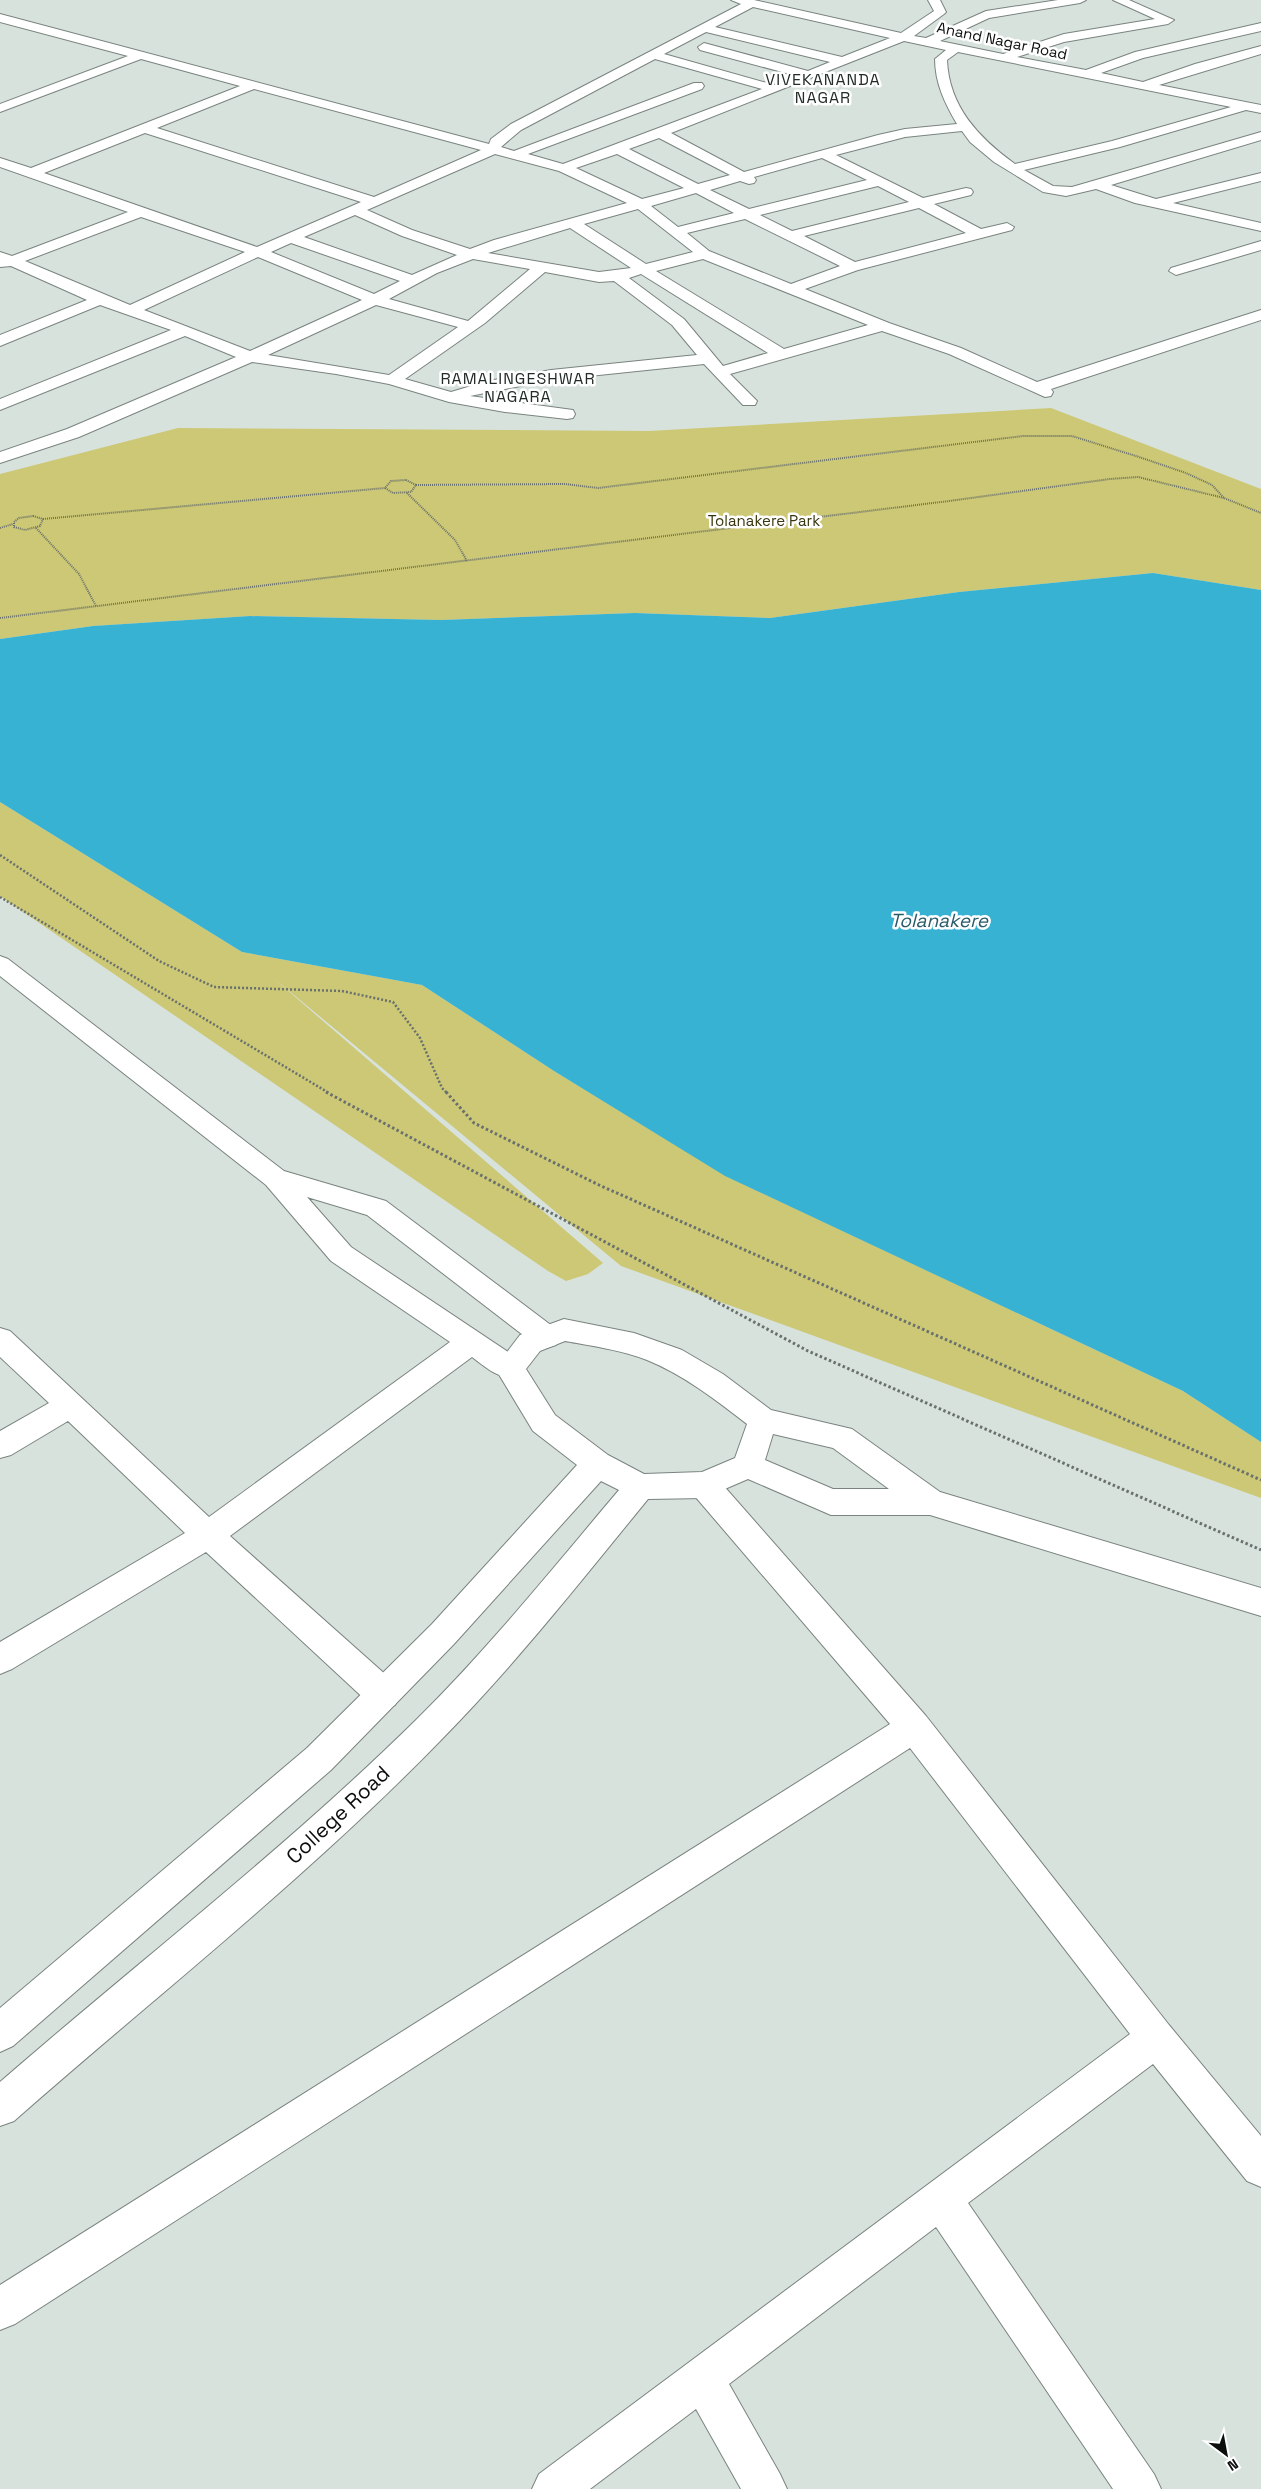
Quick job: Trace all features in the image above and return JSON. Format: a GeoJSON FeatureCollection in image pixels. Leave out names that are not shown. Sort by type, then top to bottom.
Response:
{"type":"FeatureCollection","features":[{"type":"Feature","properties":{"kind":"street"},"geometry":{"type":"LineString","coordinates":[[564,168],[662,134],[901,37],[944,11],[934,0]]}},
{"type":"Feature","properties":{"kind":"street"},"geometry":{"type":"LineString","coordinates":[[984,3],[1002,0]]}},
{"type":"Feature","properties":{"kind":"street"},"geometry":{"type":"LineString","coordinates":[[1012,0],[1028,8]]}},
{"type":"Feature","properties":{"kind":"street"},"geometry":{"type":"LineString","coordinates":[[928,42],[974,19],[1080,0]]}},
{"type":"Feature","properties":{"kind":"street"},"geometry":{"type":"LineString","coordinates":[[1003,58],[1028,47],[1057,39],[1172,22],[1119,0]]}},
{"type":"Feature","properties":{"kind":"street"},"geometry":{"type":"LineString","coordinates":[[132,310],[258,252],[493,150],[496,142],[516,127],[704,28],[743,1]]}},
{"type":"Feature","properties":{"kind":"street","name":"Anand Nagar Road"},"geometry":{"type":"LineString","coordinates":[[743,1],[901,37],[1261,109]]}},
{"type":"Feature","properties":{"kind":"street"},"geometry":{"type":"LineString","coordinates":[[0,18],[564,168],[640,204],[704,254],[883,326],[954,351],[1041,390],[1261,315]]}},
{"type":"Feature","properties":{"kind":"street"},"geometry":{"type":"LineString","coordinates":[[1085,75],[1139,56],[1207,38],[1261,27]]}},
{"type":"Feature","properties":{"kind":"street"},"geometry":{"type":"LineString","coordinates":[[704,28],[842,61]]}},
{"type":"Feature","properties":{"kind":"street"},"geometry":{"type":"LineString","coordinates":[[1192,31],[1207,38]]}},
{"type":"Feature","properties":{"kind":"street"},"geometry":{"type":"LineString","coordinates":[[680,41],[809,75]]}},
{"type":"Feature","properties":{"kind":"street"},"geometry":{"type":"LineString","coordinates":[[956,48],[941,59],[940,72],[952,102],[967,127],[976,140],[1035,184],[1048,189],[1071,191],[1097,185],[1261,136]]}},
{"type":"Feature","properties":{"kind":"street"},"geometry":{"type":"LineString","coordinates":[[1143,86],[1199,66],[1261,50]]}},
{"type":"Feature","properties":{"kind":"street"},"geometry":{"type":"LineString","coordinates":[[0,108],[141,55]]}},
{"type":"Feature","properties":{"kind":"street"},"geometry":{"type":"LineString","coordinates":[[654,55],[775,89]]}},
{"type":"Feature","properties":{"kind":"street"},"geometry":{"type":"LineString","coordinates":[[636,64],[652,70]]}},
{"type":"Feature","properties":{"kind":"street"},"geometry":{"type":"LineString","coordinates":[[517,154],[703,87],[677,78]]}},
{"type":"Feature","properties":{"kind":"street"},"geometry":{"type":"LineString","coordinates":[[31,173],[252,86]]}},
{"type":"Feature","properties":{"kind":"street"},"geometry":{"type":"LineString","coordinates":[[725,96],[743,102]]}},
{"type":"Feature","properties":{"kind":"street"},"geometry":{"type":"LineString","coordinates":[[1013,168],[1115,144],[1246,106]]}},
{"type":"Feature","properties":{"kind":"street"},"geometry":{"type":"LineString","coordinates":[[682,126],[699,135]]}},
{"type":"Feature","properties":{"kind":"street"},"geometry":{"type":"LineString","coordinates":[[0,458],[73,433],[250,357],[375,300],[413,280],[499,242],[878,139],[905,133],[967,127]]}},
{"type":"Feature","properties":{"kind":"street"},"geometry":{"type":"LineString","coordinates":[[144,128],[376,202]]}},
{"type":"Feature","properties":{"kind":"street"},"geometry":{"type":"LineString","coordinates":[[662,134],[759,185]]}},
{"type":"Feature","properties":{"kind":"street"},"geometry":{"type":"LineString","coordinates":[[618,149],[853,267]]}},
{"type":"Feature","properties":{"kind":"street"},"geometry":{"type":"LineString","coordinates":[[824,154],[880,180],[978,234]]}},
{"type":"Feature","properties":{"kind":"street"},"geometry":{"type":"LineString","coordinates":[[750,160],[768,169]]}},
{"type":"Feature","properties":{"kind":"street"},"geometry":{"type":"LineString","coordinates":[[0,162],[258,252],[375,300],[470,326]]}},
{"type":"Feature","properties":{"kind":"street"},"geometry":{"type":"LineString","coordinates":[[1154,203],[1261,176]]}},
{"type":"Feature","properties":{"kind":"street"},"geometry":{"type":"LineString","coordinates":[[674,232],[880,180]]}},
{"type":"Feature","properties":{"kind":"street"},"geometry":{"type":"LineString","coordinates":[[1097,185],[1154,203],[1261,226]]}},
{"type":"Feature","properties":{"kind":"street"},"geometry":{"type":"LineString","coordinates":[[792,235],[966,192]]}},
{"type":"Feature","properties":{"kind":"street"},"geometry":{"type":"LineString","coordinates":[[776,194],[793,203]]}},
{"type":"Feature","properties":{"kind":"street"},"geometry":{"type":"LineString","coordinates":[[356,210],[407,233],[470,254],[599,277],[617,276],[704,254]]}},
{"type":"Feature","properties":{"kind":"street"},"geometry":{"type":"LineString","coordinates":[[4,261],[141,212]]}},
{"type":"Feature","properties":{"kind":"street"},"geometry":{"type":"LineString","coordinates":[[572,223],[643,270],[783,354]]}},
{"type":"Feature","properties":{"kind":"street"},"geometry":{"type":"LineString","coordinates":[[790,289],[853,267],[1007,227]]}},
{"type":"Feature","properties":{"kind":"street"},"geometry":{"type":"LineString","coordinates":[[291,238],[413,280]]}},
{"type":"Feature","properties":{"kind":"street"},"geometry":{"type":"LineString","coordinates":[[1176,271],[1261,245]]}},
{"type":"Feature","properties":{"kind":"street"},"geometry":{"type":"LineString","coordinates":[[4,261],[100,300],[185,330],[250,357],[336,369],[392,380],[449,397],[505,407],[567,414]]}},
{"type":"Feature","properties":{"kind":"street"},"geometry":{"type":"LineString","coordinates":[[392,380],[470,326],[541,268]]}},
{"type":"Feature","properties":{"kind":"street"},"geometry":{"type":"LineString","coordinates":[[617,276],[678,322],[719,372],[749,401]]}},
{"type":"Feature","properties":{"kind":"street"},"geometry":{"type":"LineString","coordinates":[[0,341],[100,300]]}},
{"type":"Feature","properties":{"kind":"street"},"geometry":{"type":"LineString","coordinates":[[719,372],[883,326]]}},
{"type":"Feature","properties":{"kind":"street"},"geometry":{"type":"LineString","coordinates":[[0,405],[185,330]]}},
{"type":"Feature","properties":{"kind":"street"},"geometry":{"type":"LineString","coordinates":[[449,397],[504,383],[709,359]]}},
{"type":"Feature","properties":{"kind":"street"},"geometry":{"type":"LineString","coordinates":[[2,968],[275,1178],[341,1254],[510,1368],[544,1423],[597,1464],[640,1487],[704,1485],[748,1466],[831,1502],[930,1502],[1261,1602]]}},
{"type":"Feature","properties":{"kind":"street"},"geometry":{"type":"LineString","coordinates":[[275,1178],[376,1208],[546,1337]]}},
{"type":"Feature","properties":{"kind":"street"},"geometry":{"type":"LineString","coordinates":[[510,1368],[530,1343],[564,1330],[621,1342],[658,1353],[715,1384],[763,1420],[841,1438],[930,1502]]}},
{"type":"Feature","properties":{"kind":"street"},"geometry":{"type":"LineString","coordinates":[[0,1339],[208,1535],[383,1694]]}},
{"type":"Feature","properties":{"kind":"street"},"geometry":{"type":"LineString","coordinates":[[0,1659],[208,1535],[471,1342]]}},
{"type":"Feature","properties":{"kind":"street"},"geometry":{"type":"LineString","coordinates":[[0,1446],[71,1404]]}},
{"type":"Feature","properties":{"kind":"street"},"geometry":{"type":"LineString","coordinates":[[748,1466],[763,1420]]}},
{"type":"Feature","properties":{"kind":"street"},"geometry":{"type":"LineString","coordinates":[[0,2033],[318,1759],[443,1634],[597,1464]]}},
{"type":"Feature","properties":{"kind":"street"},"geometry":{"type":"LineString","coordinates":[[704,1485],[914,1727],[1156,2038],[1261,2167]]}},
{"type":"Feature","properties":{"kind":"street","name":"College Road"},"geometry":{"type":"LineString","coordinates":[[0,2107],[288,1862],[428,1731],[529,1621],[640,1487]]}},
{"type":"Feature","properties":{"kind":"street"},"geometry":{"type":"LineString","coordinates":[[0,2310],[914,1727]]}},
{"type":"Feature","properties":{"kind":"street"},"geometry":{"type":"LineString","coordinates":[[554,2489],[1156,2038]]}},
{"type":"Feature","properties":{"kind":"street"},"geometry":{"type":"LineString","coordinates":[[941,2199],[1139,2489]]}},
{"type":"Feature","properties":{"kind":"street"},"geometry":{"type":"LineString","coordinates":[[702,2378],[765,2489]]}},
{"type":"Feature","properties":{"kind":"path"},"geometry":{"type":"LineString","coordinates":[[385,488],[388,483],[396,480],[411,481],[416,485],[565,484],[598,488],[1023,436],[1072,436],[1186,473],[1212,486],[1224,498]]}},
{"type":"Feature","properties":{"kind":"path"},"geometry":{"type":"LineString","coordinates":[[0,618],[949,501],[1110,478],[1138,477],[1224,498],[1261,512]]}},
{"type":"Feature","properties":{"kind":"path"},"geometry":{"type":"LineString","coordinates":[[0,528],[13,524],[24,516],[38,516],[43,519],[385,488],[393,494],[407,493],[414,490],[416,485]]}},
{"type":"Feature","properties":{"kind":"path"},"geometry":{"type":"LineString","coordinates":[[407,493],[455,540],[467,561]]}},
{"type":"Feature","properties":{"kind":"path"},"geometry":{"type":"LineString","coordinates":[[13,524],[21,530],[36,528],[42,524],[43,519]]}},
{"type":"Feature","properties":{"kind":"path"},"geometry":{"type":"LineString","coordinates":[[36,528],[85,582],[94,596],[96,606]]}},
{"type":"Feature","properties":{"kind":"path"},"geometry":{"type":"LineString","coordinates":[[0,855],[159,961],[214,986],[342,991],[393,1002],[420,1038],[442,1088],[474,1123],[608,1189],[1261,1480]]}},
{"type":"Feature","properties":{"kind":"path"},"geometry":{"type":"LineString","coordinates":[[0,897],[306,1081],[808,1350],[1261,1550]]}},
{"type":"Feature","properties":{"kind":"green space","name":"Tolanakere Park"},"geometry":{"type":"Polygon","coordinates":[[[1051,408],[1261,489],[1261,590],[1153,573],[959,592],[770,618],[635,613],[441,620],[250,616],[93,626],[0,639],[0,474],[178,428],[649,431],[1051,408]]]}},
{"type":"Feature","properties":{"kind":"green space"},"geometry":{"type":"Polygon","coordinates":[[[0,802],[242,952],[422,985],[554,1071],[726,1176],[1183,1391],[1261,1442],[1261,1498],[621,1266],[271,976],[603,1263],[588,1274],[566,1281],[548,1271],[0,896],[0,802]]]}},
{"type":"Feature","properties":{"kind":"water","name":"Tolanakere"},"geometry":{"type":"Polygon","coordinates":[[[1153,573],[1261,590],[1261,1442],[1183,1391],[725,1176],[554,1071],[422,985],[242,952],[0,802],[0,639],[93,626],[250,616],[441,620],[635,613],[770,618],[959,592],[1153,573]]]}},
{"type":"Feature","properties":{"kind":"district","name":"VIVEKANANDA NAGAR"},"geometry":{"type":"Point","coordinates":[823,88]}},
{"type":"Feature","properties":{"kind":"district","name":"RAMALINGESHWAR NAGARA"},"geometry":{"type":"Point","coordinates":[518,387]}}]}
